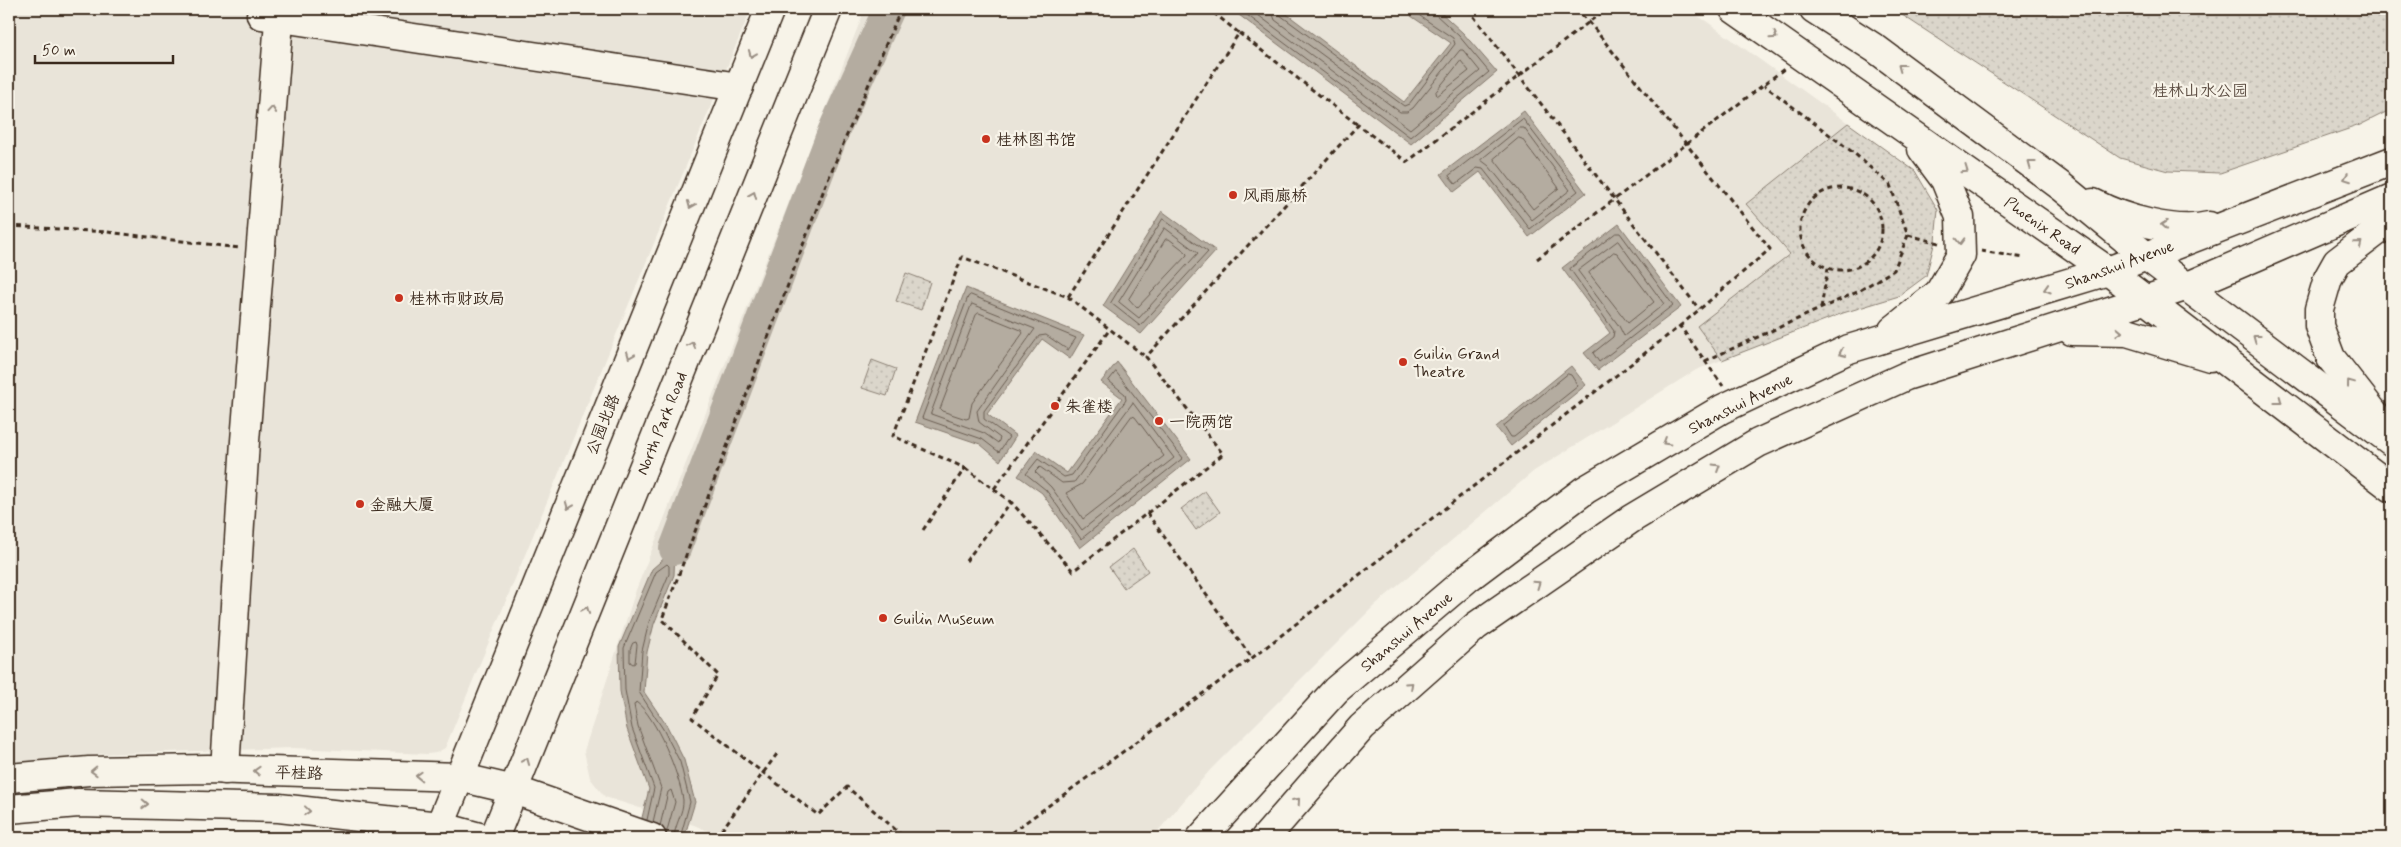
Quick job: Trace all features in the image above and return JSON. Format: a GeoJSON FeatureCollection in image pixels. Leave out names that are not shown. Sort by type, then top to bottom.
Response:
{"type":"FeatureCollection","features":[{"type":"Feature","properties":{"kind":"main road","name":"公园北路"},"geometry":{"type":"LineString","coordinates":[[437,832],[770,9]]}},
{"type":"Feature","properties":{"kind":"main road","name":"North Park Road"},"geometry":{"type":"LineString","coordinates":[[494,838],[828,9]]}},
{"type":"Feature","properties":{"kind":"main road","name":"Phoenix Road"},"geometry":{"type":"LineString","coordinates":[[1734,9],[2108,271],[2392,488]]}},
{"type":"Feature","properties":{"kind":"main road"},"geometry":{"type":"LineString","coordinates":[[1814,9],[1876,49],[2062,187],[2146,256],[2392,442]]}},
{"type":"Feature","properties":{"kind":"main road"},"geometry":{"type":"LineString","coordinates":[[270,18],[737,91]]}},
{"type":"Feature","properties":{"kind":"main road"},"geometry":{"type":"LineString","coordinates":[[216,769],[245,249],[270,18]]}},
{"type":"Feature","properties":{"kind":"main road"},"geometry":{"type":"LineString","coordinates":[[216,769],[245,441],[270,18]]}},
{"type":"Feature","properties":{"kind":"main road"},"geometry":{"type":"LineString","coordinates":[[1881,340],[1939,293],[1961,255],[1960,217],[1946,180],[1900,124]]}},
{"type":"Feature","properties":{"kind":"main road","name":"Shanshui Avenue"},"geometry":{"type":"LineString","coordinates":[[1201,838],[1336,690],[1469,577],[1585,490],[1735,403],[1849,349],[2108,271],[2392,161]]}},
{"type":"Feature","properties":{"kind":"main road"},"geometry":{"type":"LineString","coordinates":[[2062,187],[2105,209],[2156,225],[2202,227],[2247,217]]}},
{"type":"Feature","properties":{"kind":"main road"},"geometry":{"type":"LineString","coordinates":[[1265,838],[1362,727],[1476,626],[1632,519],[1758,443],[1906,376],[2188,286],[2392,198]]}},
{"type":"Feature","properties":{"kind":"main road"},"geometry":{"type":"LineString","coordinates":[[2392,220],[2337,262],[2328,278],[2322,297],[2319,309],[2319,326],[2331,358],[2368,407],[2392,434]]}},
{"type":"Feature","properties":{"kind":"main road"},"geometry":{"type":"LineString","coordinates":[[2018,340],[2070,331],[2127,332],[2214,359],[2252,381]]}},
{"type":"Feature","properties":{"kind":"main road","name":"平桂路"},"geometry":{"type":"LineString","coordinates":[[9,778],[89,771],[216,769],[459,777],[514,790],[652,838]]}},
{"type":"Feature","properties":{"kind":"main road"},"geometry":{"type":"LineString","coordinates":[[9,809],[78,802],[279,808],[483,838]]}},
{"type":"Feature","properties":{"kind":"path"},"geometry":{"type":"LineString","coordinates":[[9,122],[11,9]]}},
{"type":"Feature","properties":{"kind":"path"},"geometry":{"type":"LineString","coordinates":[[901,9],[826,184],[662,620],[718,675],[692,718],[818,815],[847,786],[905,838]]}},
{"type":"Feature","properties":{"kind":"path"},"geometry":{"type":"LineString","coordinates":[[1209,9],[1407,162],[1606,9]]}},
{"type":"Feature","properties":{"kind":"path"},"geometry":{"type":"LineString","coordinates":[[1468,9],[1700,310]]}},
{"type":"Feature","properties":{"kind":"path"},"geometry":{"type":"LineString","coordinates":[[1004,838],[1252,658],[1680,326],[1770,250],[1589,22],[1575,9]]}},
{"type":"Feature","properties":{"kind":"path"},"geometry":{"type":"LineString","coordinates":[[1068,297],[1239,33]]}},
{"type":"Feature","properties":{"kind":"path"},"geometry":{"type":"LineString","coordinates":[[1537,259],[1802,56]]}},
{"type":"Feature","properties":{"kind":"path"},"geometry":{"type":"LineString","coordinates":[[1705,361],[1856,292],[1894,270],[1908,235],[1890,185],[1855,154],[1764,85]]}},
{"type":"Feature","properties":{"kind":"path"},"geometry":{"type":"LineString","coordinates":[[1146,357],[1358,125]]}},
{"type":"Feature","properties":{"kind":"path"},"geometry":{"type":"LineString","coordinates":[[1840,187],[1854,189],[1866,195],[1875,205],[1881,217],[1883,231],[1880,244],[1873,256],[1862,265],[1849,270],[1828,268],[1811,258],[1803,246],[1800,233],[1801,219],[1811,202],[1827,190],[1840,187]]}},
{"type":"Feature","properties":{"kind":"path"},"geometry":{"type":"LineString","coordinates":[[9,226],[107,232],[245,249]]}},
{"type":"Feature","properties":{"kind":"path"},"geometry":{"type":"LineString","coordinates":[[962,258],[1068,297],[1110,329],[1146,357],[1223,454],[1073,571],[1011,502],[994,489],[965,468],[893,436],[962,258]]}},
{"type":"Feature","properties":{"kind":"path"},"geometry":{"type":"LineString","coordinates":[[1821,308],[1828,268]]}},
{"type":"Feature","properties":{"kind":"path"},"geometry":{"type":"LineString","coordinates":[[1680,326],[1735,403]]}},
{"type":"Feature","properties":{"kind":"path"},"geometry":{"type":"LineString","coordinates":[[994,489],[1110,329]]}},
{"type":"Feature","properties":{"kind":"path"},"geometry":{"type":"LineString","coordinates":[[923,530],[965,468]]}},
{"type":"Feature","properties":{"kind":"path"},"geometry":{"type":"LineString","coordinates":[[966,561],[1011,502]]}},
{"type":"Feature","properties":{"kind":"path"},"geometry":{"type":"LineString","coordinates":[[1147,513],[1252,658]]}},
{"type":"Feature","properties":{"kind":"path"},"geometry":{"type":"LineString","coordinates":[[716,838],[779,751]]}},
{"type":"Feature","properties":{"kind":"shaded area"},"geometry":{"type":"Polygon","coordinates":[[[9,9],[751,9],[445,748],[436,753],[427,754],[293,748],[101,754],[9,763],[9,9]]]}},
{"type":"Feature","properties":{"kind":"shaded area","name":"一院两馆"},"geometry":{"type":"Polygon","coordinates":[[[865,9],[1685,9],[1706,21],[1915,171],[1938,210],[1935,241],[1926,276],[1899,296],[1843,313],[1696,370],[1534,471],[1375,605],[1211,769],[1152,838],[724,838],[694,825],[605,797],[590,778],[584,751],[636,590],[865,9]]]}},
{"type":"Feature","properties":{"kind":"green space","name":"桂林山水公园"},"geometry":{"type":"Polygon","coordinates":[[[1893,9],[2392,9],[2392,109],[2360,125],[2220,173],[2168,171],[2120,158],[1893,9]]]}},
{"type":"Feature","properties":{"kind":"green space"},"geometry":{"type":"Polygon","coordinates":[[[1848,123],[1915,171],[1938,210],[1935,241],[1926,276],[1899,296],[1843,313],[1722,360],[1697,326],[1790,254],[1746,204],[1848,123]]]}},
{"type":"Feature","properties":{"kind":"green space"},"geometry":{"type":"Polygon","coordinates":[[[906,273],[930,282],[921,310],[896,301],[906,273]]]}},
{"type":"Feature","properties":{"kind":"green space"},"geometry":{"type":"Polygon","coordinates":[[[872,360],[896,369],[887,396],[862,388],[872,360]]]}},
{"type":"Feature","properties":{"kind":"green space"},"geometry":{"type":"Polygon","coordinates":[[[1205,491],[1220,512],[1196,530],[1181,509],[1205,491]]]}},
{"type":"Feature","properties":{"kind":"green space"},"geometry":{"type":"Polygon","coordinates":[[[1133,549],[1148,571],[1124,588],[1109,567],[1133,549]]]}},
{"type":"Feature","properties":{"kind":"water"},"geometry":{"type":"Polygon","coordinates":[[[1231,9],[1280,9],[1404,102],[1451,43],[1411,16],[1416,9],[1437,9],[1463,33],[1497,72],[1411,144],[1231,9]]]}},
{"type":"Feature","properties":{"kind":"water"},"geometry":{"type":"Polygon","coordinates":[[[1524,111],[1586,193],[1529,237],[1480,172],[1454,192],[1441,174],[1524,111]]]}},
{"type":"Feature","properties":{"kind":"water"},"geometry":{"type":"Polygon","coordinates":[[[1162,211],[1216,251],[1141,334],[1103,306],[1162,211]]]}},
{"type":"Feature","properties":{"kind":"water"},"geometry":{"type":"Polygon","coordinates":[[[1619,224],[1681,307],[1598,370],[1584,353],[1610,333],[1562,268],[1619,224]]]}},
{"type":"Feature","properties":{"kind":"water"},"geometry":{"type":"Polygon","coordinates":[[[966,288],[1084,335],[1070,359],[1042,339],[987,414],[1016,436],[1000,461],[980,444],[915,422],[966,288]]]}},
{"type":"Feature","properties":{"kind":"water"},"geometry":{"type":"Polygon","coordinates":[[[1117,362],[1191,459],[1080,548],[1042,493],[1018,476],[1036,451],[1067,473],[1122,398],[1101,382],[1117,362]]]}},
{"type":"Feature","properties":{"kind":"water"},"geometry":{"type":"Polygon","coordinates":[[[1571,366],[1586,385],[1511,446],[1496,427],[1571,366]]]}},
{"type":"Feature","properties":{"kind":"water"},"geometry":{"type":"Polygon","coordinates":[[[675,549],[674,575],[654,624],[647,652],[644,692],[667,726],[684,760],[695,802],[684,838],[637,838],[649,789],[627,729],[620,691],[619,647],[652,569],[675,549]]]}},
{"type":"Feature","properties":{"kind":"waterway"},"geometry":{"type":"LineString","coordinates":[[675,549],[834,130],[889,9]]}},
{"type":"Feature","properties":{"kind":"place","name":"桂林图书馆"},"geometry":{"type":"Point","coordinates":[986,139]}},
{"type":"Feature","properties":{"kind":"place","name":"风雨廊桥"},"geometry":{"type":"Point","coordinates":[1233,195]}},
{"type":"Feature","properties":{"kind":"place","name":"桂林市财政局"},"geometry":{"type":"Point","coordinates":[399,298]}},
{"type":"Feature","properties":{"kind":"place","name":"Guilin Grand Theatre"},"geometry":{"type":"Point","coordinates":[1403,362]}},
{"type":"Feature","properties":{"kind":"place","name":"朱雀楼"},"geometry":{"type":"Point","coordinates":[1055,406]}},
{"type":"Feature","properties":{"kind":"place","name":"一院两馆"},"geometry":{"type":"Point","coordinates":[1159,421]}},
{"type":"Feature","properties":{"kind":"place","name":"金融大厦"},"geometry":{"type":"Point","coordinates":[360,504]}},
{"type":"Feature","properties":{"kind":"place","name":"Guilin Museum"},"geometry":{"type":"Point","coordinates":[883,618]}}]}
